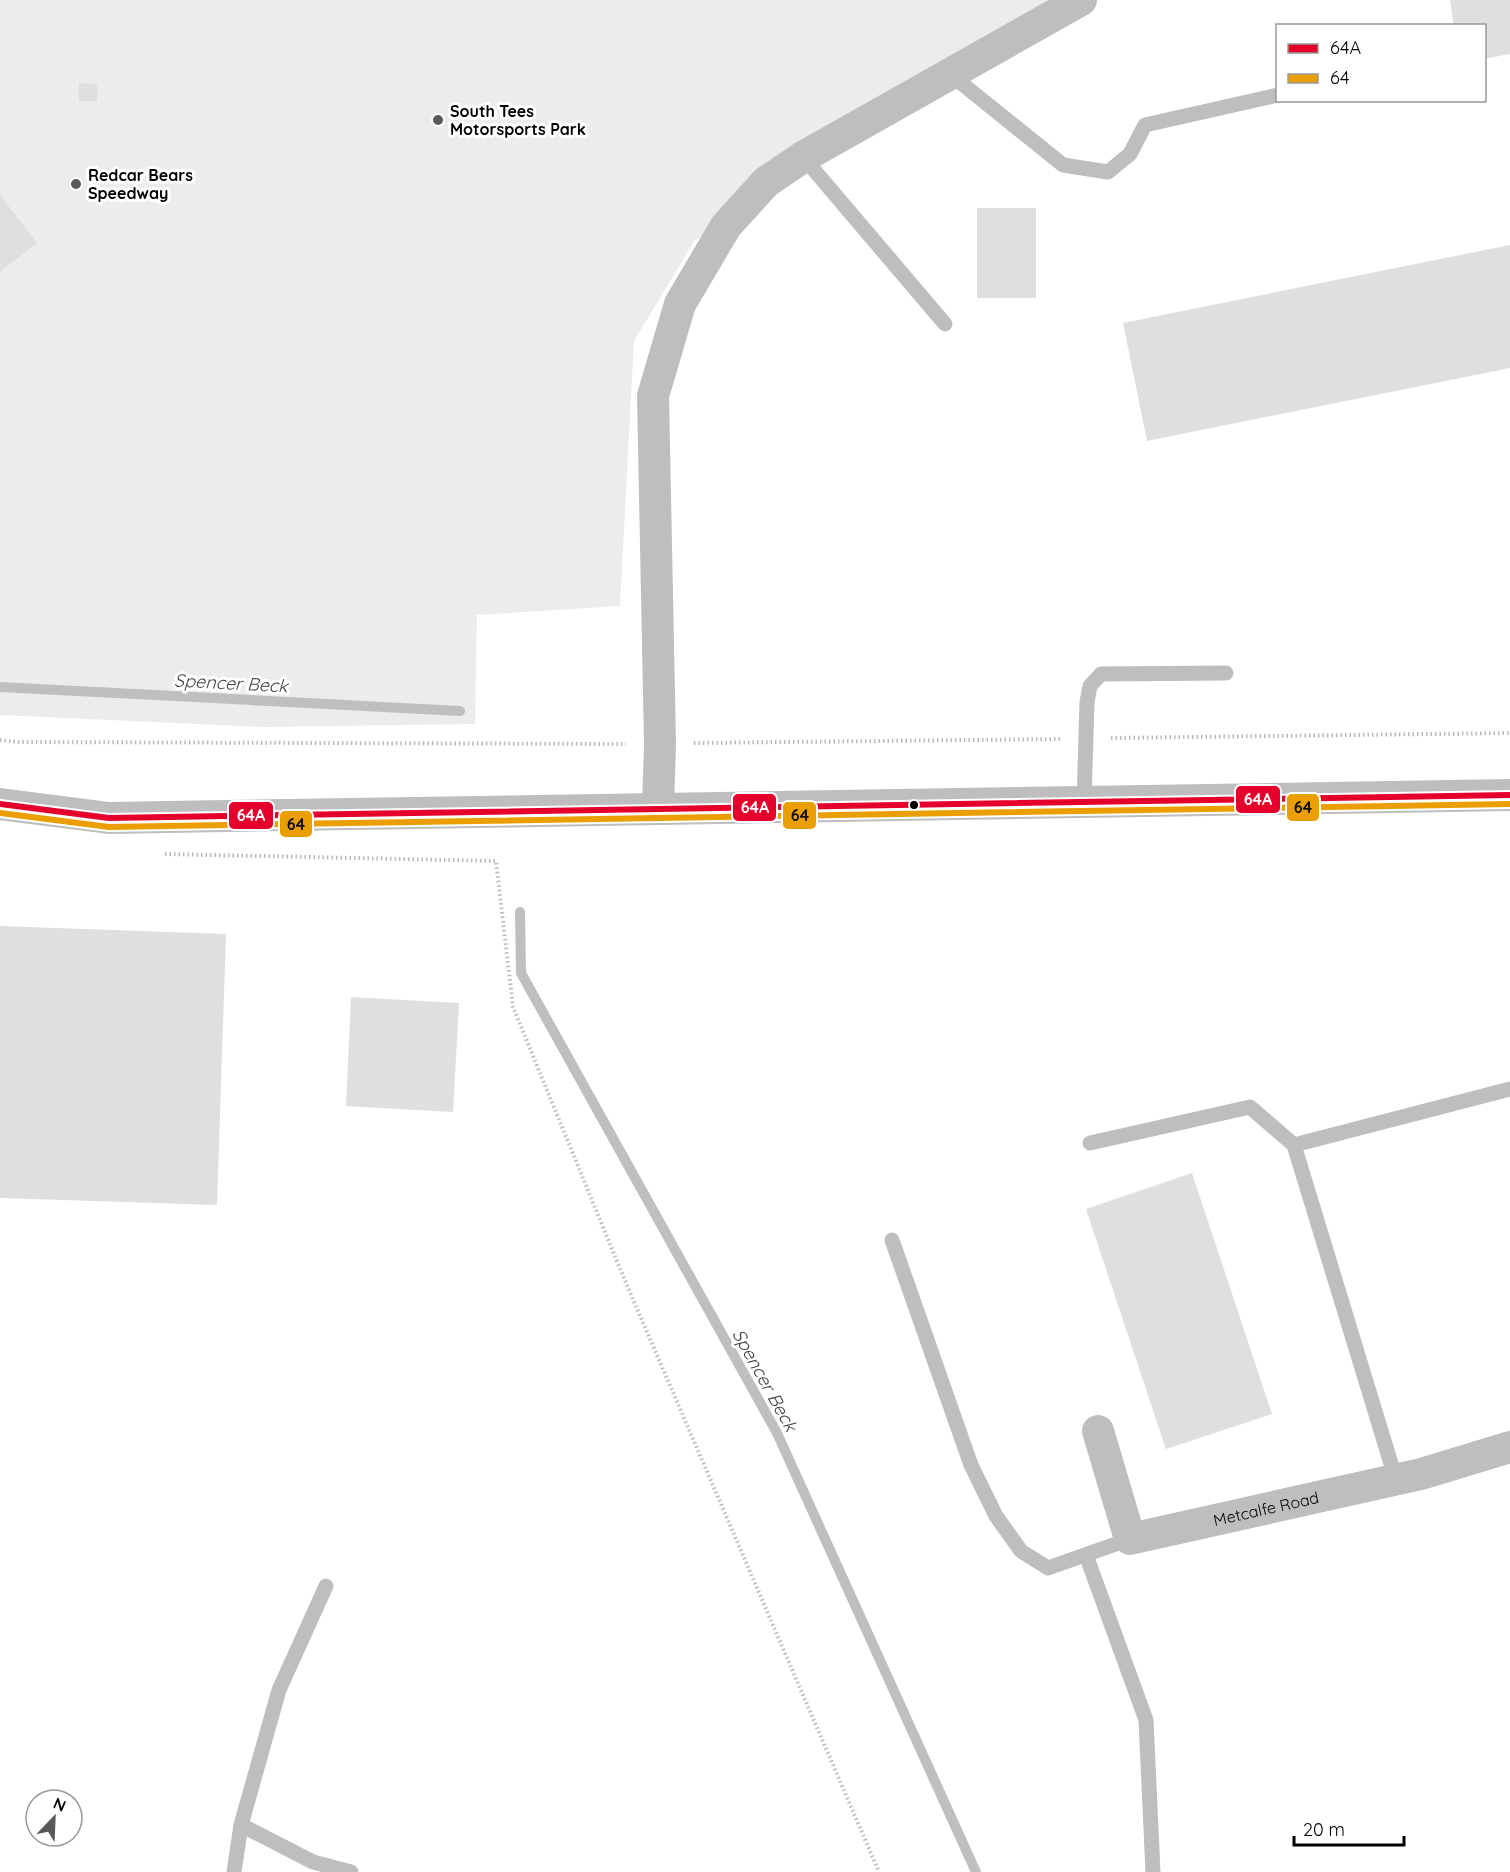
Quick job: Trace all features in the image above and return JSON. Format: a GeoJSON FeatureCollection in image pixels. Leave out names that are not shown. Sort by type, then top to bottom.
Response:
{"type":"FeatureCollection","features":[{"type":"Feature","properties":{"kind":"street"},"geometry":{"type":"LineString","coordinates":[[658,807],[660,744],[653,396],[680,304],[726,226],[766,182],[803,158],[1081,0]]}},
{"type":"Feature","properties":{"kind":"street"},"geometry":{"type":"LineString","coordinates":[[0,804],[109,818],[658,807],[1084,803],[1510,795]]}},
{"type":"Feature","properties":{"kind":"street"},"geometry":{"type":"LineString","coordinates":[[1098,1431],[1130,1539]]}},
{"type":"Feature","properties":{"kind":"street","name":"Metcalfe Road"},"geometry":{"type":"LineString","coordinates":[[1130,1539],[1396,1480],[1510,1447]]}},
{"type":"Feature","properties":{"kind":"lane"},"geometry":{"type":"LineString","coordinates":[[950,74],[1063,165],[1108,172],[1130,154],[1145,125],[1276,95]]}},
{"type":"Feature","properties":{"kind":"lane"},"geometry":{"type":"LineString","coordinates":[[803,158],[945,324]]}},
{"type":"Feature","properties":{"kind":"lane"},"geometry":{"type":"LineString","coordinates":[[1084,803],[1084,738],[1090,686],[1101,674],[1226,673]]}},
{"type":"Feature","properties":{"kind":"lane"},"geometry":{"type":"LineString","coordinates":[[1294,1145],[1510,1089]]}},
{"type":"Feature","properties":{"kind":"lane"},"geometry":{"type":"LineString","coordinates":[[1090,1143],[1250,1107],[1294,1145],[1396,1480]]}},
{"type":"Feature","properties":{"kind":"lane"},"geometry":{"type":"LineString","coordinates":[[892,1240],[958,1432],[996,1516],[1021,1551],[1048,1568],[1130,1539]]}},
{"type":"Feature","properties":{"kind":"lane"},"geometry":{"type":"LineString","coordinates":[[1086,1555],[1146,1720],[1153,1872]]}},
{"type":"Feature","properties":{"kind":"lane"},"geometry":{"type":"LineString","coordinates":[[234,1872],[242,1825],[279,1690],[326,1586]]}},
{"type":"Feature","properties":{"kind":"lane"},"geometry":{"type":"LineString","coordinates":[[242,1825],[314,1862],[351,1872]]}},
{"type":"Feature","properties":{"kind":"path"},"geometry":{"type":"LineString","coordinates":[[0,740],[444,745],[660,744],[1510,733]]}},
{"type":"Feature","properties":{"kind":"path"},"geometry":{"type":"LineString","coordinates":[[159,854],[496,861],[513,1007],[623,1276],[879,1872]]}},
{"type":"Feature","properties":{"kind":"shaded area"},"geometry":{"type":"Polygon","coordinates":[[[0,0],[1059,0],[695,240],[634,341],[620,606],[477,615],[475,724],[264,727],[0,715],[0,0]]]}},
{"type":"Feature","properties":{"kind":"building"},"geometry":{"type":"Polygon","coordinates":[[[1450,0],[1510,0],[1510,54],[1486,59],[1486,24],[1454,24],[1450,0]]]}},
{"type":"Feature","properties":{"kind":"building"},"geometry":{"type":"Polygon","coordinates":[[[79,83],[97,84],[97,101],[79,101],[79,83]]]}},
{"type":"Feature","properties":{"kind":"building"},"geometry":{"type":"Polygon","coordinates":[[[0,195],[37,243],[0,272],[0,195]]]}},
{"type":"Feature","properties":{"kind":"building"},"geometry":{"type":"Polygon","coordinates":[[[977,208],[1036,208],[1036,298],[977,298],[977,208]]]}},
{"type":"Feature","properties":{"kind":"building"},"geometry":{"type":"Polygon","coordinates":[[[1510,245],[1510,368],[1147,441],[1123,323],[1510,245]]]}},
{"type":"Feature","properties":{"kind":"building"},"geometry":{"type":"Polygon","coordinates":[[[0,926],[226,934],[217,1205],[0,1198],[0,926]]]}},
{"type":"Feature","properties":{"kind":"building"},"geometry":{"type":"Polygon","coordinates":[[[351,997],[459,1003],[453,1112],[346,1106],[351,997]]]}},
{"type":"Feature","properties":{"kind":"building"},"geometry":{"type":"Polygon","coordinates":[[[1192,1173],[1272,1414],[1166,1449],[1086,1209],[1192,1173]]]}},
{"type":"Feature","properties":{"kind":"waterway","name":"Spencer Beck"},"geometry":{"type":"LineString","coordinates":[[0,687],[460,711]]}},
{"type":"Feature","properties":{"kind":"waterway","name":"Spencer Beck"},"geometry":{"type":"LineString","coordinates":[[520,912],[521,973],[777,1433],[976,1872]]}},
{"type":"Feature","properties":{"kind":"transit line","name":"64A"},"geometry":{"type":"LineString","coordinates":[[0,804],[109,818],[1510,795]]}},
{"type":"Feature","properties":{"kind":"transit line","name":"64"},"geometry":{"type":"LineString","coordinates":[[0,813],[109,827],[1510,804]]}},
{"type":"Feature","properties":{"kind":"place","name":"South Tees Motorsports Park"},"geometry":{"type":"Point","coordinates":[438,120]}},
{"type":"Feature","properties":{"kind":"place","name":"Redcar Bears Speedway"},"geometry":{"type":"Point","coordinates":[76,184]}}]}
